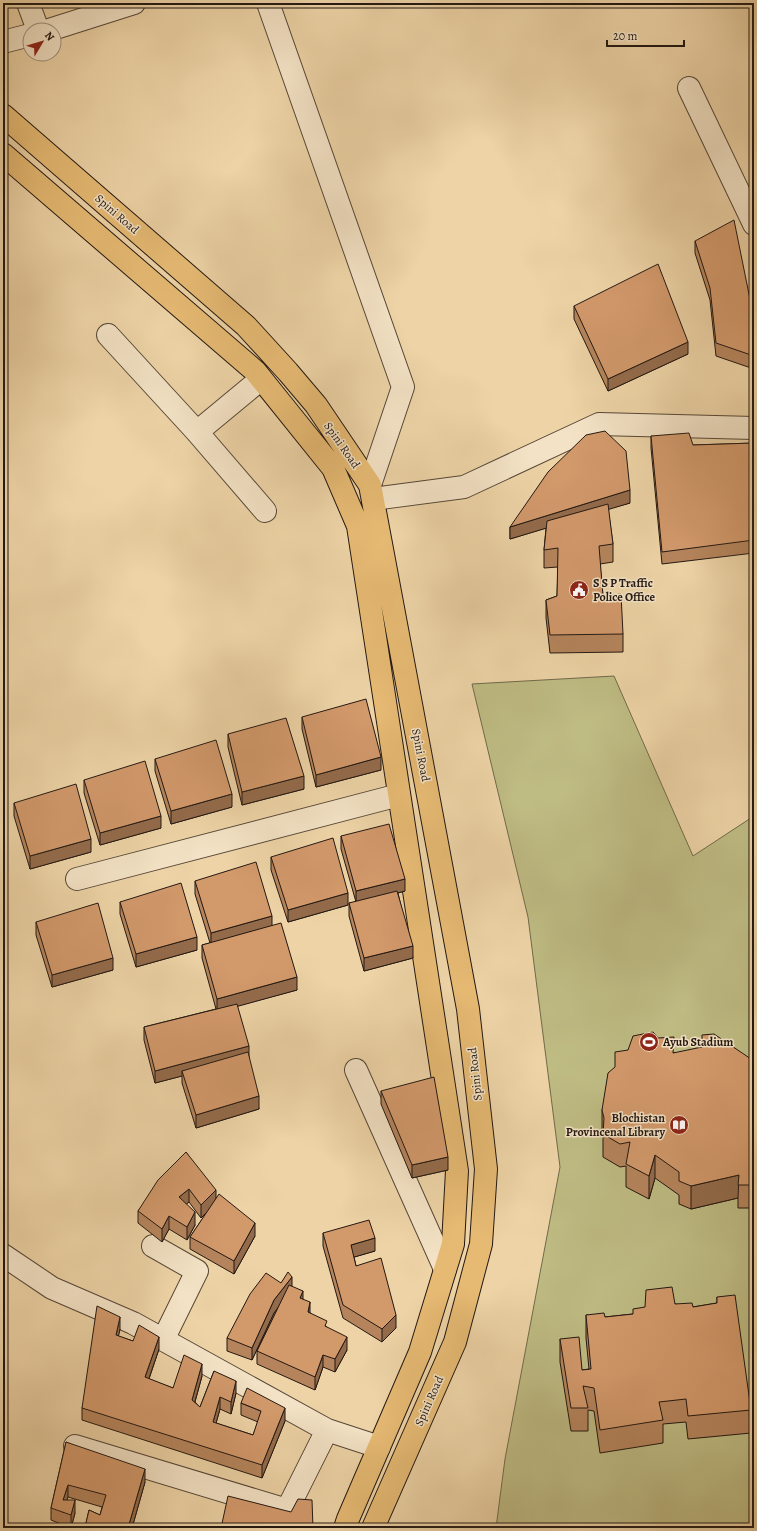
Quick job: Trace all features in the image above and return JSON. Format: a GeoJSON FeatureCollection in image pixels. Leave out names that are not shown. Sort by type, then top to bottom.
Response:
{"type":"FeatureCollection","features":[{"type":"Feature","properties":{"kind":"main road","name":"Spini Road"},"geometry":{"type":"LineString","coordinates":[[3,115],[246,326],[316,405],[372,492],[468,1009],[486,1169],[482,1244],[454,1342],[373,1528]]}},
{"type":"Feature","properties":{"kind":"main road","name":"Spini Road"},"geometry":{"type":"LineString","coordinates":[[3,154],[255,371],[333,468],[358,526],[458,1171],[453,1244],[420,1352],[345,1528]]}},
{"type":"Feature","properties":{"kind":"street"},"geometry":{"type":"LineString","coordinates":[[28,3],[35,22]]}},
{"type":"Feature","properties":{"kind":"street"},"geometry":{"type":"LineString","coordinates":[[62,26],[134,3]]}},
{"type":"Feature","properties":{"kind":"street"},"geometry":{"type":"LineString","coordinates":[[268,3],[403,387],[372,492],[464,486],[599,424],[754,428]]}},
{"type":"Feature","properties":{"kind":"street"},"geometry":{"type":"LineString","coordinates":[[3,42],[22,38]]}},
{"type":"Feature","properties":{"kind":"street"},"geometry":{"type":"LineString","coordinates":[[689,88],[754,224]]}},
{"type":"Feature","properties":{"kind":"street"},"geometry":{"type":"LineString","coordinates":[[108,335],[197,432],[265,511]]}},
{"type":"Feature","properties":{"kind":"street"},"geometry":{"type":"LineString","coordinates":[[197,432],[261,379]]}},
{"type":"Feature","properties":{"kind":"street"},"geometry":{"type":"LineString","coordinates":[[77,879],[399,795]]}},
{"type":"Feature","properties":{"kind":"street"},"geometry":{"type":"LineString","coordinates":[[356,1070],[445,1269]]}},
{"type":"Feature","properties":{"kind":"street"},"geometry":{"type":"LineString","coordinates":[[154,1246],[197,1271],[163,1340]]}},
{"type":"Feature","properties":{"kind":"street"},"geometry":{"type":"LineString","coordinates":[[3,1255],[52,1288],[134,1323],[327,1430],[380,1447]]}},
{"type":"Feature","properties":{"kind":"street"},"geometry":{"type":"LineString","coordinates":[[74,1446],[287,1510],[327,1430]]}},
{"type":"Feature","properties":{"kind":"shaded area","name":"Ayub Stadium"},"geometry":{"type":"Polygon","coordinates":[[[614,676],[693,856],[754,816],[754,1528],[496,1528],[505,1459],[560,1167],[528,917],[472,684],[614,676]]]}},
{"type":"Feature","properties":{"kind":"building"},"geometry":{"type":"Polygon","coordinates":[[[734,220],[754,319],[754,356],[716,343],[710,288],[695,241],[734,220]]]}},
{"type":"Feature","properties":{"kind":"building"},"geometry":{"type":"Polygon","coordinates":[[[658,264],[688,342],[608,379],[574,306],[658,264]]]}},
{"type":"Feature","properties":{"kind":"building"},"geometry":{"type":"Polygon","coordinates":[[[605,431],[626,451],[630,490],[510,527],[548,472],[586,435],[605,431]]]}},
{"type":"Feature","properties":{"kind":"building"},"geometry":{"type":"Polygon","coordinates":[[[689,433],[693,445],[754,443],[754,540],[662,552],[651,436],[689,433]]]}},
{"type":"Feature","properties":{"kind":"building","name":"S S P Traffic Police Office"},"geometry":{"type":"Polygon","coordinates":[[[608,504],[613,544],[599,546],[603,596],[621,594],[623,634],[550,635],[546,600],[557,596],[558,548],[544,550],[547,521],[608,504]]]}},
{"type":"Feature","properties":{"kind":"building"},"geometry":{"type":"Polygon","coordinates":[[[366,699],[381,757],[316,775],[302,717],[366,699]]]}},
{"type":"Feature","properties":{"kind":"building"},"geometry":{"type":"Polygon","coordinates":[[[286,718],[304,776],[242,792],[228,734],[286,718]]]}},
{"type":"Feature","properties":{"kind":"building"},"geometry":{"type":"Polygon","coordinates":[[[216,740],[232,794],[171,811],[155,759],[216,740]]]}},
{"type":"Feature","properties":{"kind":"building"},"geometry":{"type":"Polygon","coordinates":[[[145,761],[161,816],[100,833],[84,780],[145,761]]]}},
{"type":"Feature","properties":{"kind":"building"},"geometry":{"type":"Polygon","coordinates":[[[76,784],[91,839],[30,856],[14,803],[76,784]]]}},
{"type":"Feature","properties":{"kind":"building"},"geometry":{"type":"Polygon","coordinates":[[[389,824],[405,879],[356,891],[341,836],[389,824]]]}},
{"type":"Feature","properties":{"kind":"building"},"geometry":{"type":"Polygon","coordinates":[[[333,838],[348,893],[288,910],[271,857],[333,838]]]}},
{"type":"Feature","properties":{"kind":"building"},"geometry":{"type":"Polygon","coordinates":[[[256,862],[272,916],[211,933],[195,881],[256,862]]]}},
{"type":"Feature","properties":{"kind":"building"},"geometry":{"type":"Polygon","coordinates":[[[181,883],[197,937],[136,954],[120,902],[181,883]]]}},
{"type":"Feature","properties":{"kind":"building"},"geometry":{"type":"Polygon","coordinates":[[[397,891],[413,946],[364,958],[349,903],[397,891]]]}},
{"type":"Feature","properties":{"kind":"building"},"geometry":{"type":"Polygon","coordinates":[[[98,903],[113,958],[52,975],[36,922],[98,903]]]}},
{"type":"Feature","properties":{"kind":"building"},"geometry":{"type":"Polygon","coordinates":[[[281,923],[297,977],[217,999],[202,945],[281,923]]]}},
{"type":"Feature","properties":{"kind":"building"},"geometry":{"type":"Polygon","coordinates":[[[237,1004],[249,1046],[155,1071],[144,1027],[237,1004]]]}},
{"type":"Feature","properties":{"kind":"building","name":"Blochistan Provincenal Library"},"geometry":{"type":"Polygon","coordinates":[[[653,1032],[658,1038],[674,1037],[673,1053],[702,1047],[702,1035],[714,1034],[754,1061],[754,1185],[738,1185],[739,1175],[691,1186],[679,1181],[679,1172],[655,1155],[649,1176],[626,1164],[630,1142],[620,1144],[603,1134],[604,1118],[602,1110],[608,1073],[615,1067],[615,1052],[628,1050],[633,1036],[653,1032]]]}},
{"type":"Feature","properties":{"kind":"building"},"geometry":{"type":"Polygon","coordinates":[[[248,1052],[259,1096],[196,1115],[182,1071],[248,1052]]]}},
{"type":"Feature","properties":{"kind":"building"},"geometry":{"type":"Polygon","coordinates":[[[434,1077],[448,1157],[412,1165],[381,1091],[434,1077]]]}},
{"type":"Feature","properties":{"kind":"building"},"geometry":{"type":"Polygon","coordinates":[[[186,1152],[216,1190],[201,1205],[189,1189],[179,1197],[195,1212],[187,1227],[169,1216],[162,1229],[138,1211],[158,1180],[186,1152]]]}},
{"type":"Feature","properties":{"kind":"building"},"geometry":{"type":"Polygon","coordinates":[[[219,1194],[255,1223],[234,1261],[190,1237],[219,1194]]]}},
{"type":"Feature","properties":{"kind":"building"},"geometry":{"type":"Polygon","coordinates":[[[369,1220],[375,1238],[351,1245],[356,1266],[381,1258],[396,1315],[382,1329],[343,1305],[323,1233],[369,1220]]]}},
{"type":"Feature","properties":{"kind":"building"},"geometry":{"type":"Polygon","coordinates":[[[288,1272],[292,1277],[274,1300],[252,1348],[227,1338],[250,1294],[266,1273],[281,1283],[288,1272]]]}},
{"type":"Feature","properties":{"kind":"building"},"geometry":{"type":"Polygon","coordinates":[[[289,1285],[303,1291],[300,1298],[310,1302],[308,1312],[327,1321],[325,1326],[347,1337],[335,1359],[323,1355],[315,1377],[257,1351],[289,1285]]]}},
{"type":"Feature","properties":{"kind":"building"},"geometry":{"type":"Polygon","coordinates":[[[672,1287],[675,1304],[692,1303],[693,1307],[717,1303],[717,1297],[735,1295],[751,1410],[688,1416],[686,1399],[659,1402],[663,1420],[600,1430],[594,1388],[583,1386],[588,1408],[571,1408],[560,1339],[579,1337],[582,1370],[591,1369],[586,1315],[604,1313],[605,1317],[633,1314],[633,1309],[645,1307],[646,1290],[672,1287]]]}},
{"type":"Feature","properties":{"kind":"building"},"geometry":{"type":"Polygon","coordinates":[[[97,1306],[120,1317],[116,1335],[133,1341],[139,1325],[159,1337],[145,1377],[173,1388],[184,1355],[202,1364],[192,1400],[200,1407],[214,1371],[236,1381],[231,1402],[220,1397],[213,1422],[253,1435],[261,1411],[241,1403],[247,1388],[285,1408],[262,1465],[82,1408],[97,1306]]]}},
{"type":"Feature","properties":{"kind":"building"},"geometry":{"type":"Polygon","coordinates":[[[66,1442],[145,1469],[128,1528],[85,1527],[89,1510],[100,1515],[106,1495],[68,1485],[63,1500],[75,1500],[71,1515],[51,1508],[66,1442]]]}},
{"type":"Feature","properties":{"kind":"building"},"geometry":{"type":"Polygon","coordinates":[[[228,1496],[291,1512],[298,1499],[312,1500],[313,1528],[221,1528],[228,1496]]]}},
{"type":"Feature","properties":{"kind":"place","name":"S S P Traffic Police Office"},"geometry":{"type":"Point","coordinates":[579,590]}},
{"type":"Feature","properties":{"kind":"place","name":"Ayub Stadium"},"geometry":{"type":"Point","coordinates":[649,1042]}},
{"type":"Feature","properties":{"kind":"place","name":"Blochistan Provincenal Library"},"geometry":{"type":"Point","coordinates":[679,1125]}}]}
